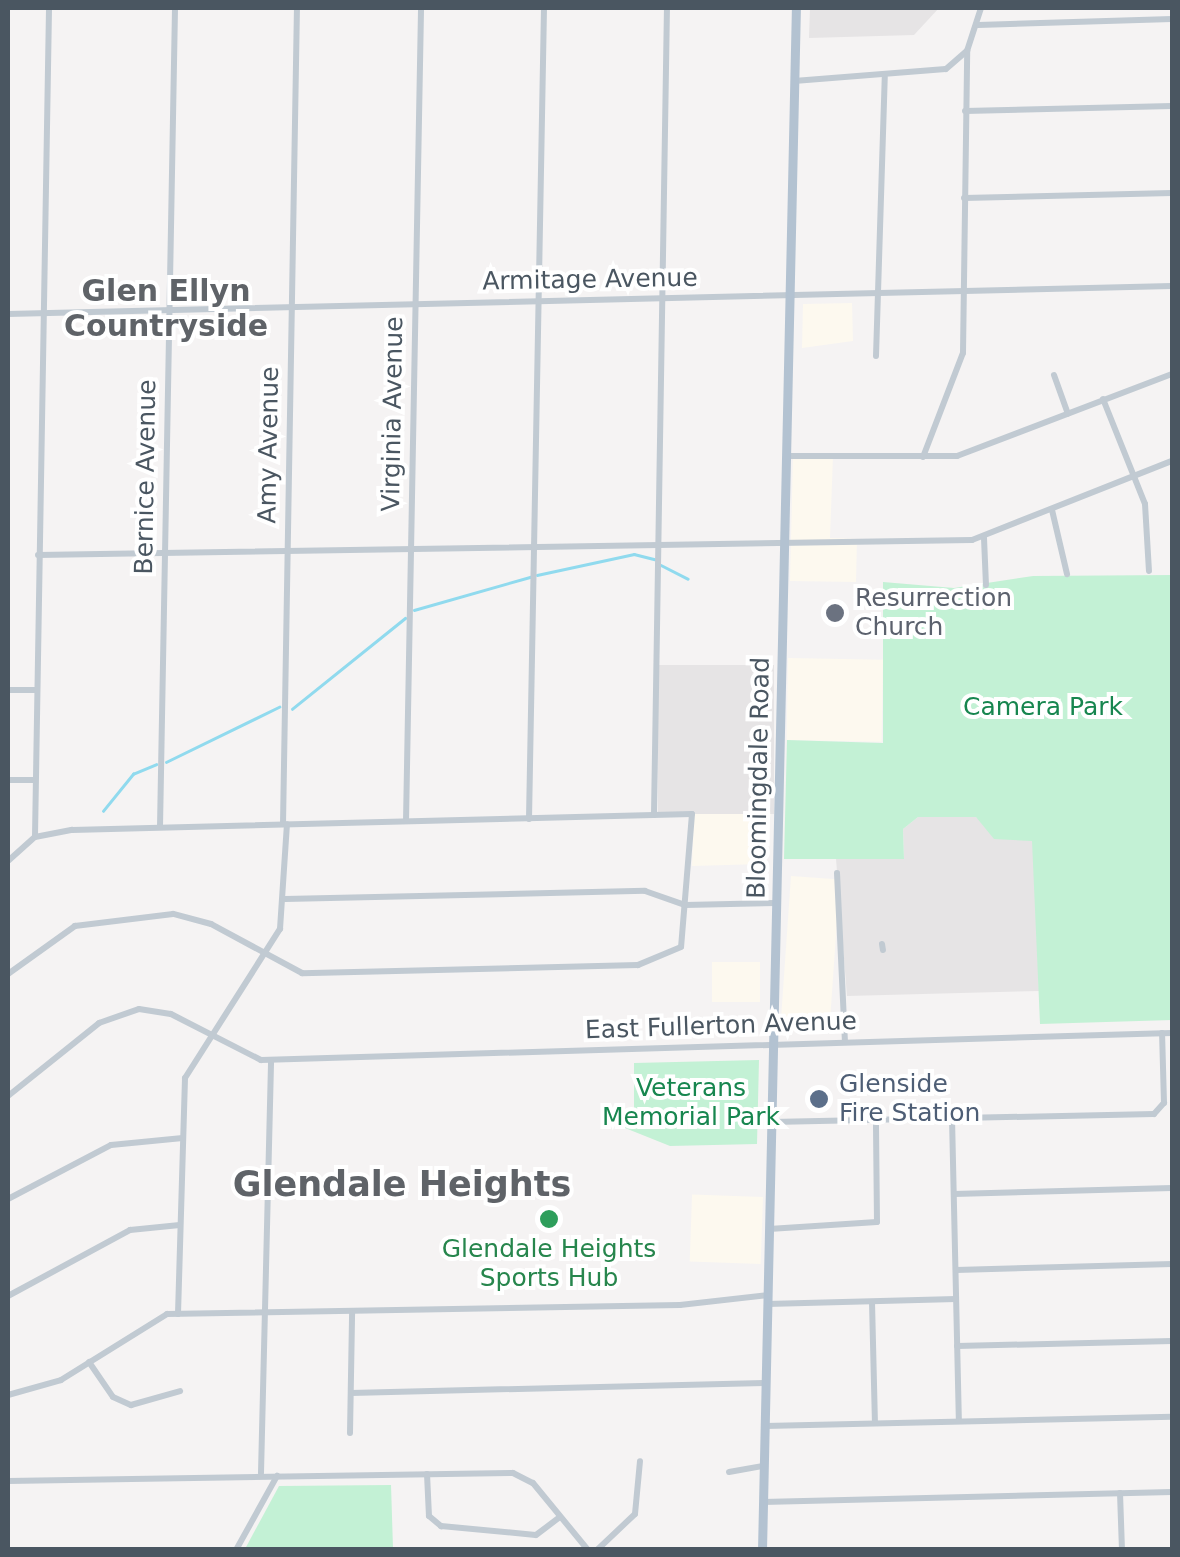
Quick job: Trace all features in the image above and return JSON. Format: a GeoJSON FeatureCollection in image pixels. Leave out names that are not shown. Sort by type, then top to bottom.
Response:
{"type":"FeatureCollection","features":[{"type":"Feature","properties":{"kind":"main road","name":"Bloomingdale Road"},"geometry":{"type":"LineString","coordinates":[[762,1550],[796,8]]}},
{"type":"Feature","properties":{"kind":"street"},"geometry":{"type":"LineString","coordinates":[[35,837],[49,8]]}},
{"type":"Feature","properties":{"kind":"street","name":"Bernice Avenue"},"geometry":{"type":"LineString","coordinates":[[160,827],[175,8]]}},
{"type":"Feature","properties":{"kind":"street","name":"Amy Avenue"},"geometry":{"type":"LineString","coordinates":[[178,1314],[185,1078],[262,957],[285,899],[287,549],[298,8]]}},
{"type":"Feature","properties":{"kind":"street","name":"Virginia Avenue"},"geometry":{"type":"LineString","coordinates":[[406,822],[421,8]]}},
{"type":"Feature","properties":{"kind":"street"},"geometry":{"type":"LineString","coordinates":[[529,819],[544,8]]}},
{"type":"Feature","properties":{"kind":"street"},"geometry":{"type":"LineString","coordinates":[[654,816],[667,8]]}},
{"type":"Feature","properties":{"kind":"street"},"geometry":{"type":"LineString","coordinates":[[923,457],[962,363],[967,51],[981,8]]}},
{"type":"Feature","properties":{"kind":"street"},"geometry":{"type":"LineString","coordinates":[[978,25],[1172,19]]}},
{"type":"Feature","properties":{"kind":"street"},"geometry":{"type":"LineString","coordinates":[[794,81],[946,70],[967,51]]}},
{"type":"Feature","properties":{"kind":"street"},"geometry":{"type":"LineString","coordinates":[[876,356],[885,77]]}},
{"type":"Feature","properties":{"kind":"street"},"geometry":{"type":"LineString","coordinates":[[966,112],[1172,106]]}},
{"type":"Feature","properties":{"kind":"street"},"geometry":{"type":"LineString","coordinates":[[964,198],[1172,193]]}},
{"type":"Feature","properties":{"kind":"street","name":"Armitage Avenue"},"geometry":{"type":"LineString","coordinates":[[8,314],[1172,286]]}},
{"type":"Feature","properties":{"kind":"street"},"geometry":{"type":"LineString","coordinates":[[786,456],[964,454],[1172,374]]}},
{"type":"Feature","properties":{"kind":"street"},"geometry":{"type":"LineString","coordinates":[[1054,375],[1068,414]]}},
{"type":"Feature","properties":{"kind":"street"},"geometry":{"type":"LineString","coordinates":[[1104,399],[1136,476],[1149,572]]}},
{"type":"Feature","properties":{"kind":"street"},"geometry":{"type":"LineString","coordinates":[[38,554],[784,538],[984,538],[1172,461]]}},
{"type":"Feature","properties":{"kind":"street"},"geometry":{"type":"LineString","coordinates":[[1052,510],[1068,574]]}},
{"type":"Feature","properties":{"kind":"street"},"geometry":{"type":"LineString","coordinates":[[984,538],[986,585]]}},
{"type":"Feature","properties":{"kind":"street"},"geometry":{"type":"LineString","coordinates":[[8,690],[36,690]]}},
{"type":"Feature","properties":{"kind":"street"},"geometry":{"type":"LineString","coordinates":[[8,780],[34,780]]}},
{"type":"Feature","properties":{"kind":"street"},"geometry":{"type":"LineString","coordinates":[[8,862],[35,837],[160,827],[692,814],[681,946],[638,965],[302,973],[262,957],[192,917],[117,916],[56,935],[8,974]]}},
{"type":"Feature","properties":{"kind":"street"},"geometry":{"type":"LineString","coordinates":[[836,873],[844,1042]]}},
{"type":"Feature","properties":{"kind":"street"},"geometry":{"type":"LineString","coordinates":[[285,899],[646,891],[686,905],[776,903]]}},
{"type":"Feature","properties":{"kind":"street","name":"East Fullerton Avenue"},"geometry":{"type":"LineString","coordinates":[[8,1096],[129,1010],[162,1011],[244,1058],[271,1060],[1172,1033]]}},
{"type":"Feature","properties":{"kind":"street"},"geometry":{"type":"LineString","coordinates":[[772,1122],[1161,1110],[1162,1034]]}},
{"type":"Feature","properties":{"kind":"street"},"geometry":{"type":"LineString","coordinates":[[262,1474],[271,1060]]}},
{"type":"Feature","properties":{"kind":"street"},"geometry":{"type":"LineString","coordinates":[[952,1118],[959,1422]]}},
{"type":"Feature","properties":{"kind":"street"},"geometry":{"type":"LineString","coordinates":[[769,1229],[877,1222],[876,1120]]}},
{"type":"Feature","properties":{"kind":"street"},"geometry":{"type":"LineString","coordinates":[[8,1199],[111,1145],[182,1138]]}},
{"type":"Feature","properties":{"kind":"street"},"geometry":{"type":"LineString","coordinates":[[954,1194],[1172,1188]]}},
{"type":"Feature","properties":{"kind":"street"},"geometry":{"type":"LineString","coordinates":[[8,1296],[130,1230],[180,1225]]}},
{"type":"Feature","properties":{"kind":"street"},"geometry":{"type":"LineString","coordinates":[[956,1270],[1172,1264]]}},
{"type":"Feature","properties":{"kind":"street"},"geometry":{"type":"LineString","coordinates":[[8,1395],[89,1362],[178,1314],[265,1316],[768,1299],[956,1299]]}},
{"type":"Feature","properties":{"kind":"street"},"geometry":{"type":"LineString","coordinates":[[872,1302],[875,1423]]}},
{"type":"Feature","properties":{"kind":"street"},"geometry":{"type":"LineString","coordinates":[[350,1434],[352,1314]]}},
{"type":"Feature","properties":{"kind":"street"},"geometry":{"type":"LineString","coordinates":[[958,1346],[1172,1340]]}},
{"type":"Feature","properties":{"kind":"street"},"geometry":{"type":"LineString","coordinates":[[89,1362],[112,1397],[131,1405],[180,1390]]}},
{"type":"Feature","properties":{"kind":"street"},"geometry":{"type":"LineString","coordinates":[[351,1393],[766,1383]]}},
{"type":"Feature","properties":{"kind":"street"},"geometry":{"type":"LineString","coordinates":[[764,1426],[1172,1416]]}},
{"type":"Feature","properties":{"kind":"street"},"geometry":{"type":"LineString","coordinates":[[597,1550],[635,1514],[640,1461]]}},
{"type":"Feature","properties":{"kind":"street"},"geometry":{"type":"LineString","coordinates":[[729,1472],[764,1466]]}},
{"type":"Feature","properties":{"kind":"street"},"geometry":{"type":"LineString","coordinates":[[8,1481],[262,1474],[525,1477],[588,1550]]}},
{"type":"Feature","properties":{"kind":"street"},"geometry":{"type":"LineString","coordinates":[[427,1474],[429,1516],[441,1526],[536,1535],[560,1518]]}},
{"type":"Feature","properties":{"kind":"street"},"geometry":{"type":"LineString","coordinates":[[236,1550],[277,1476]]}},
{"type":"Feature","properties":{"kind":"street"},"geometry":{"type":"LineString","coordinates":[[763,1502],[1172,1492]]}},
{"type":"Feature","properties":{"kind":"street"},"geometry":{"type":"LineString","coordinates":[[1120,1493],[1122,1550]]}},
{"type":"Feature","properties":{"kind":"shaded area"},"geometry":{"type":"Polygon","coordinates":[[[810,8],[939,8],[914,35],[809,38],[810,8]]]}},
{"type":"Feature","properties":{"kind":"shaded area"},"geometry":{"type":"Polygon","coordinates":[[[852,303],[853,341],[802,348],[803,304],[852,303]]]}},
{"type":"Feature","properties":{"kind":"shaded area"},"geometry":{"type":"Polygon","coordinates":[[[793,454],[833,456],[830,538],[857,539],[856,582],[790,581],[793,454]]]}},
{"type":"Feature","properties":{"kind":"shaded area"},"geometry":{"type":"Polygon","coordinates":[[[788,658],[883,660],[882,742],[787,740],[788,658]]]}},
{"type":"Feature","properties":{"kind":"shaded area"},"geometry":{"type":"Polygon","coordinates":[[[658,665],[774,665],[774,814],[658,814],[658,665]]]}},
{"type":"Feature","properties":{"kind":"shaded area"},"geometry":{"type":"Polygon","coordinates":[[[771,812],[762,864],[692,866],[694,813],[771,812]]]}},
{"type":"Feature","properties":{"kind":"shaded area"},"geometry":{"type":"Polygon","coordinates":[[[918,817],[976,817],[1033,840],[1039,991],[847,996],[836,859],[904,859],[903,829],[918,817]]]}},
{"type":"Feature","properties":{"kind":"shaded area"},"geometry":{"type":"Polygon","coordinates":[[[791,876],[840,879],[829,1033],[780,1030],[791,876]]]}},
{"type":"Feature","properties":{"kind":"shaded area"},"geometry":{"type":"Polygon","coordinates":[[[712,962],[760,962],[760,1002],[712,1002],[712,962]]]}},
{"type":"Feature","properties":{"kind":"shaded area"},"geometry":{"type":"Polygon","coordinates":[[[692,1195],[763,1197],[761,1264],[690,1261],[692,1195]]]}},
{"type":"Feature","properties":{"kind":"green space","name":"Camera Park"},"geometry":{"type":"Polygon","coordinates":[[[1172,575],[1172,1020],[1040,1024],[1032,841],[994,839],[976,817],[918,817],[903,829],[904,859],[784,859],[787,740],[883,743],[883,582],[954,588],[1033,576],[1172,575]]]}},
{"type":"Feature","properties":{"kind":"green space","name":"Veterans Memorial Park"},"geometry":{"type":"Polygon","coordinates":[[[759,1060],[757,1144],[670,1146],[625,1128],[623,1114],[634,1113],[634,1063],[759,1060]]]}},
{"type":"Feature","properties":{"kind":"green space"},"geometry":{"type":"Polygon","coordinates":[[[391,1485],[393,1549],[245,1549],[279,1486],[391,1485]]]}},
{"type":"Feature","properties":{"kind":"waterway"},"geometry":{"type":"LineString","coordinates":[[537,575],[634,554],[654,559]]}},
{"type":"Feature","properties":{"kind":"waterway"},"geometry":{"type":"LineString","coordinates":[[661,565],[688,579]]}},
{"type":"Feature","properties":{"kind":"waterway"},"geometry":{"type":"LineString","coordinates":[[414,610],[530,577]]}},
{"type":"Feature","properties":{"kind":"waterway"},"geometry":{"type":"LineString","coordinates":[[292,709],[405,618]]}},
{"type":"Feature","properties":{"kind":"waterway"},"geometry":{"type":"LineString","coordinates":[[166,762],[279,707]]}},
{"type":"Feature","properties":{"kind":"waterway"},"geometry":{"type":"LineString","coordinates":[[103,811],[133,774],[156,764]]}},
{"type":"Feature","properties":{"kind":"place","name":"Resurrection Church"},"geometry":{"type":"Point","coordinates":[835,613]}},
{"type":"Feature","properties":{"kind":"place","name":"Glenside Fire Station"},"geometry":{"type":"Point","coordinates":[819,1099]}},
{"type":"Feature","properties":{"kind":"place","name":"Glendale Heights Sports Hub"},"geometry":{"type":"Point","coordinates":[549,1219]}},
{"type":"Feature","properties":{"kind":"district","name":"Glen Ellyn Countryside"},"geometry":{"type":"Point","coordinates":[166,308]}},
{"type":"Feature","properties":{"kind":"district","name":"Glendale Heights"},"geometry":{"type":"Point","coordinates":[402,1184]}}]}
